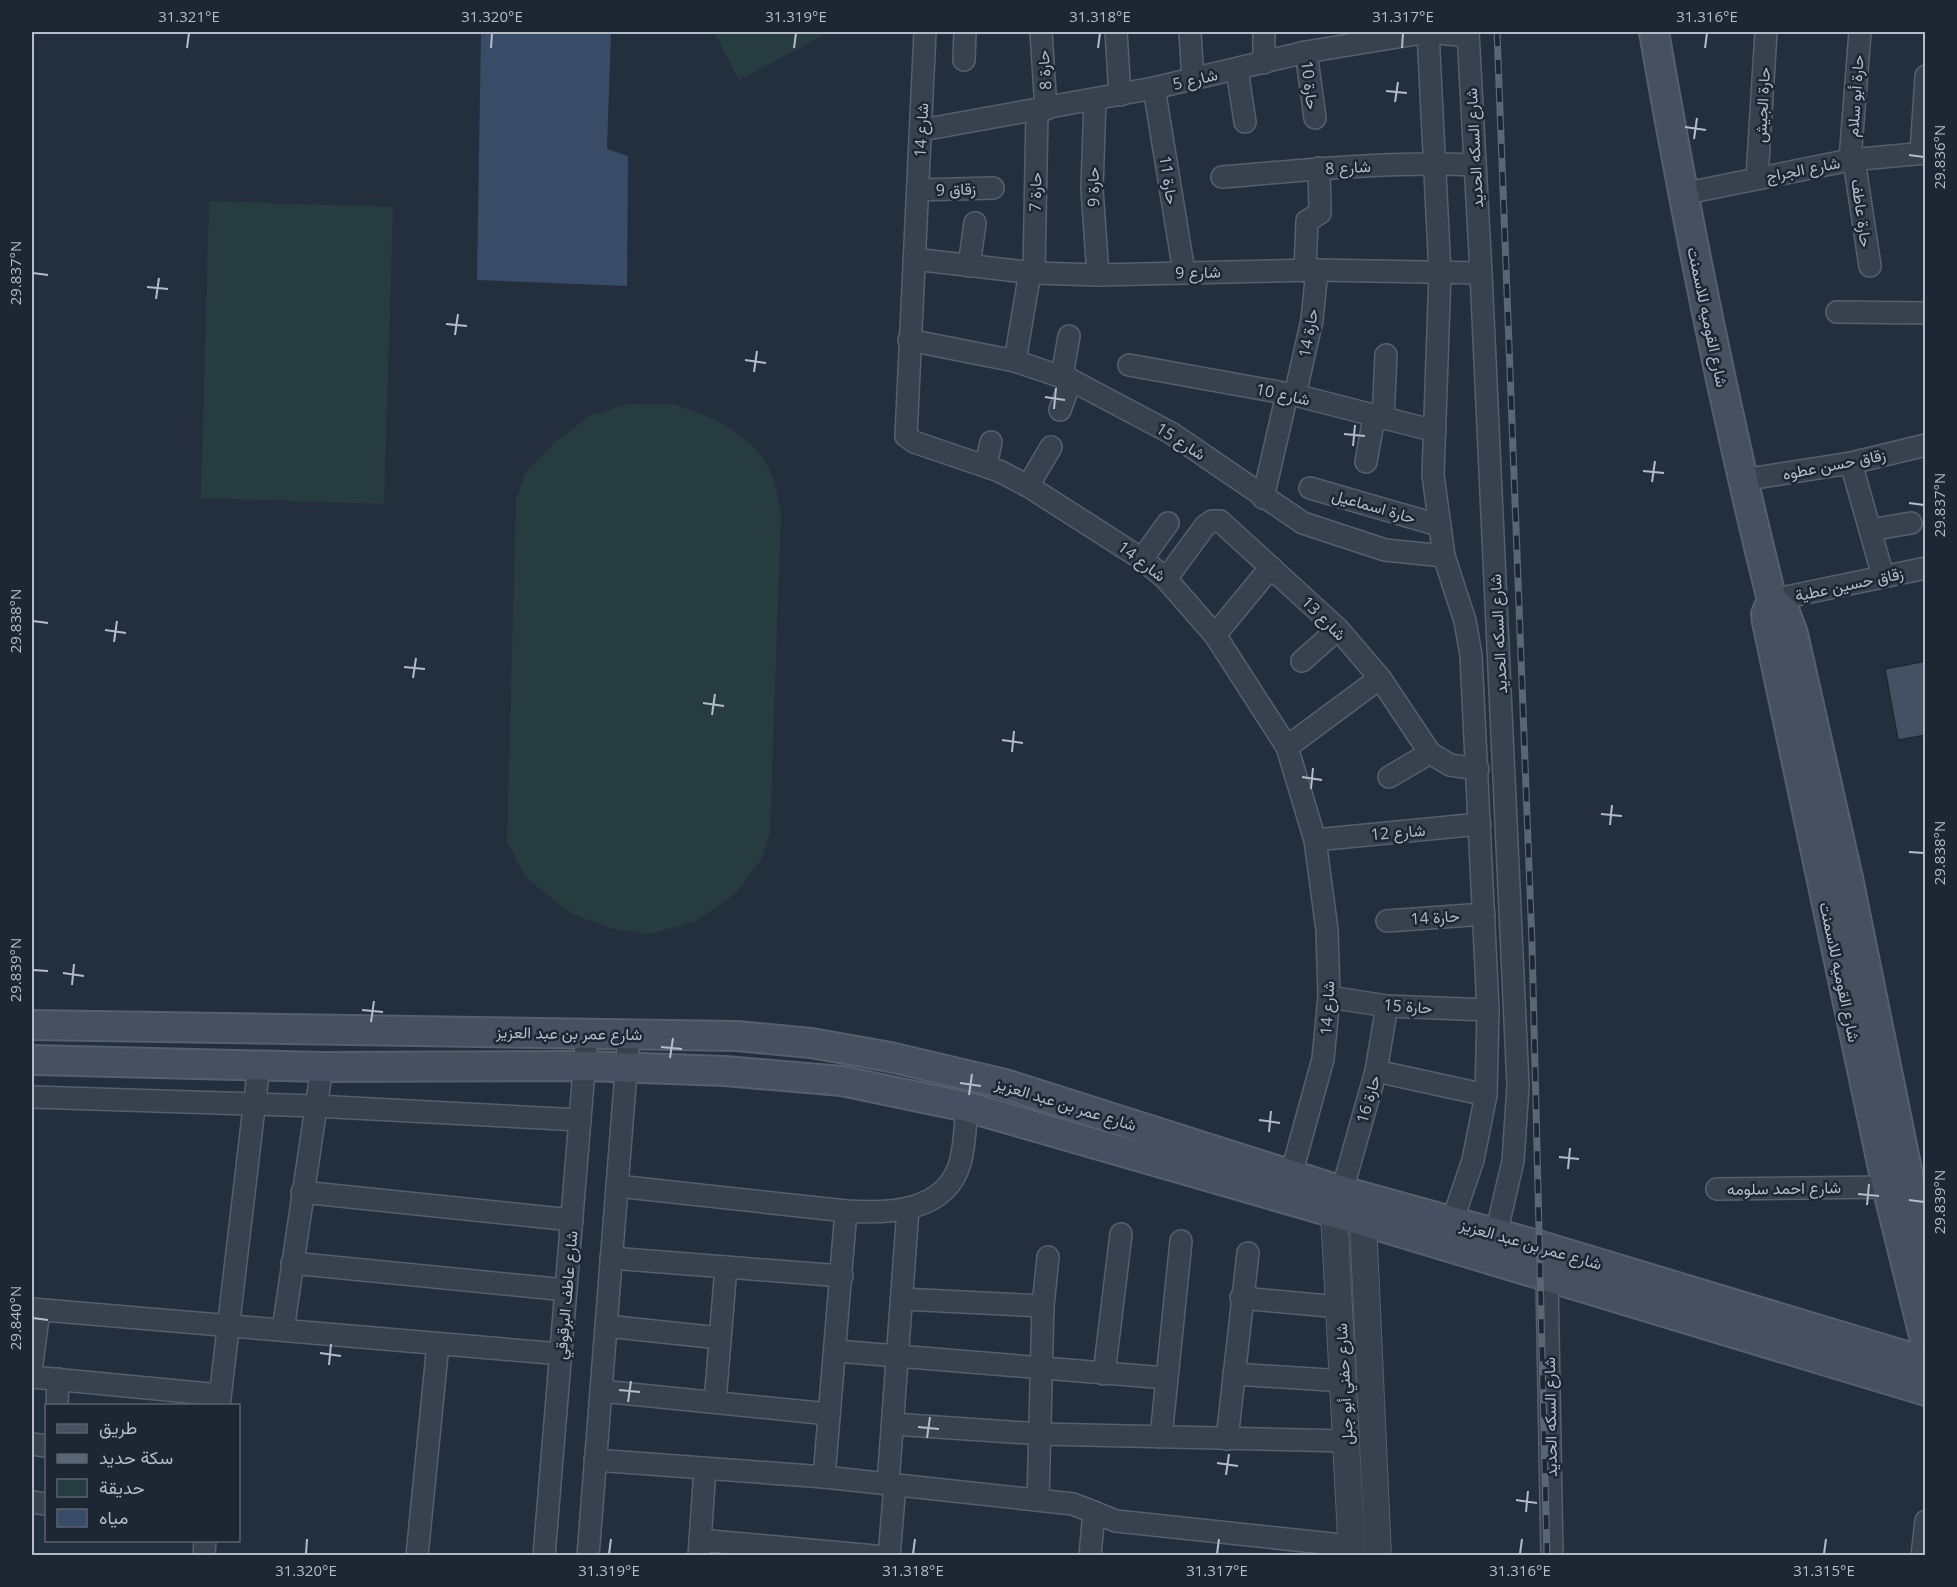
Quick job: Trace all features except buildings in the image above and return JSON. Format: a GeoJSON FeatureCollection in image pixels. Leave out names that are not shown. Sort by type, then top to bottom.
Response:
{"type":"FeatureCollection","features":[{"type":"Feature","properties":{"kind":"main road","name":"شارع القوميه للاسمنت"},"geometry":{"type":"LineString","coordinates":[[1654,32],[1683,194],[1742,480],[1772,600],[1766,614],[1767,622],[1822,821],[1926,1264]]}},
{"type":"Feature","properties":{"kind":"main road","name":"شارع عمر بن عبد العزيز"},"geometry":{"type":"LineString","coordinates":[[32,1025],[737,1036],[811,1043],[890,1057],[1005,1084],[1291,1174],[1338,1202],[1363,1221],[1926,1391]]}},
{"type":"Feature","properties":{"kind":"main road","name":"شارع عمر بن عبد العزيز"},"geometry":{"type":"LineString","coordinates":[[32,1060],[322,1067],[585,1066],[724,1071],[842,1081],[967,1107],[1338,1202],[1452,1222],[1926,1362]]}},
{"type":"Feature","properties":{"kind":"main road","name":"شارع القوميه للاسمنت"},"geometry":{"type":"LineString","coordinates":[[1908,1189],[1926,1344]]}},
{"type":"Feature","properties":{"kind":"main road"},"geometry":{"type":"LineString","coordinates":[[1582,1288],[1589,1261]]}},
{"type":"Feature","properties":{"kind":"street","name":"شارع 14"},"geometry":{"type":"LineString","coordinates":[[925,32],[906,436],[914,442],[986,465],[1028,486],[1142,559],[1166,579],[1215,635],[1287,747],[1315,840],[1327,930],[1329,997],[1323,1059],[1291,1174]]}},
{"type":"Feature","properties":{"kind":"street"},"geometry":{"type":"LineString","coordinates":[[964,60],[965,32]]}},
{"type":"Feature","properties":{"kind":"street","name":"حارة 8"},"geometry":{"type":"LineString","coordinates":[[1041,32],[1042,110]]}},
{"type":"Feature","properties":{"kind":"street"},"geometry":{"type":"LineString","coordinates":[[1116,32],[1120,95]]}},
{"type":"Feature","properties":{"kind":"street"},"geometry":{"type":"LineString","coordinates":[[1190,32],[1193,80]]}},
{"type":"Feature","properties":{"kind":"street"},"geometry":{"type":"LineString","coordinates":[[1264,32],[1264,63]]}},
{"type":"Feature","properties":{"kind":"street","name":"شارع 5"},"geometry":{"type":"LineString","coordinates":[[922,130],[1120,95],[1193,80],[1306,52],[1428,32],[1468,34]]}},
{"type":"Feature","properties":{"kind":"street","name":"شارع السكه الحديد"},"geometry":{"type":"LineString","coordinates":[[1428,32],[1440,273],[1433,475],[1444,556],[1465,621],[1471,655],[1488,1010],[1486,1095],[1473,1160],[1452,1222]]}},
{"type":"Feature","properties":{"kind":"street","name":"حارة الجيش"},"geometry":{"type":"LineString","coordinates":[[1757,178],[1766,32]]}},
{"type":"Feature","properties":{"kind":"street","name":"حارة أبو سلام"},"geometry":{"type":"LineString","coordinates":[[1852,160],[1860,32]]}},
{"type":"Feature","properties":{"kind":"street","name":"شارع السكه الحديد"},"geometry":{"type":"LineString","coordinates":[[1468,34],[1482,273],[1518,1086],[1513,1161],[1496,1234]]}},
{"type":"Feature","properties":{"kind":"street","name":"حارة 10"},"geometry":{"type":"LineString","coordinates":[[1306,52],[1315,118]]}},
{"type":"Feature","properties":{"kind":"street"},"geometry":{"type":"LineString","coordinates":[[1237,69],[1245,122]]}},
{"type":"Feature","properties":{"kind":"street"},"geometry":{"type":"LineString","coordinates":[[1923,153],[1926,76]]}},
{"type":"Feature","properties":{"kind":"street","name":"حارة 11"},"geometry":{"type":"LineString","coordinates":[[1154,88],[1184,272]]}},
{"type":"Feature","properties":{"kind":"street","name":"حارة 9"},"geometry":{"type":"LineString","coordinates":[[1095,99],[1092,189],[1098,275]]}},
{"type":"Feature","properties":{"kind":"street","name":"حارة 7"},"geometry":{"type":"LineString","coordinates":[[1015,361],[1032,273],[1042,110]]}},
{"type":"Feature","properties":{"kind":"street","name":"شارع الجراج"},"geometry":{"type":"LineString","coordinates":[[1683,194],[1852,160],[1923,153]]}},
{"type":"Feature","properties":{"kind":"street","name":"حارة عاطف"},"geometry":{"type":"LineString","coordinates":[[1852,160],[1869,266]]}},
{"type":"Feature","properties":{"kind":"street","name":"شارع 8"},"geometry":{"type":"LineString","coordinates":[[1222,177],[1319,168],[1435,163],[1475,165]]}},
{"type":"Feature","properties":{"kind":"street","name":"حارة 14"},"geometry":{"type":"LineString","coordinates":[[1263,498],[1312,320],[1308,221],[1320,213],[1319,168]]}},
{"type":"Feature","properties":{"kind":"street","name":"زقاق 9"},"geometry":{"type":"LineString","coordinates":[[918,190],[993,188]]}},
{"type":"Feature","properties":{"kind":"street"},"geometry":{"type":"LineString","coordinates":[[969,266],[975,224]]}},
{"type":"Feature","properties":{"kind":"street","name":"شارع 9"},"geometry":{"type":"LineString","coordinates":[[915,258],[1032,273],[1098,275],[1311,271],[1482,273]]}},
{"type":"Feature","properties":{"kind":"street"},"geometry":{"type":"LineString","coordinates":[[1837,312],[1926,313]]}},
{"type":"Feature","properties":{"kind":"street"},"geometry":{"type":"LineString","coordinates":[[1060,410],[1066,378],[1069,336]]}},
{"type":"Feature","properties":{"kind":"street","name":"شارع 15"},"geometry":{"type":"LineString","coordinates":[[909,340],[1015,361],[1066,378],[1171,434],[1303,523],[1385,550],[1444,556]]}},
{"type":"Feature","properties":{"kind":"street"},"geometry":{"type":"LineString","coordinates":[[1366,462],[1379,418],[1386,355]]}},
{"type":"Feature","properties":{"kind":"street","name":"شارع 10"},"geometry":{"type":"LineString","coordinates":[[1129,365],[1291,395],[1435,431]]}},
{"type":"Feature","properties":{"kind":"street"},"geometry":{"type":"LineString","coordinates":[[986,465],[991,442]]}},
{"type":"Feature","properties":{"kind":"street","name":"زقاق حسن عطوه"},"geometry":{"type":"LineString","coordinates":[[1742,480],[1851,463],[1926,445]]}},
{"type":"Feature","properties":{"kind":"street"},"geometry":{"type":"LineString","coordinates":[[1028,486],[1051,447]]}},
{"type":"Feature","properties":{"kind":"street"},"geometry":{"type":"LineString","coordinates":[[1851,463],[1883,576]]}},
{"type":"Feature","properties":{"kind":"street","name":"حارة اسماعيل"},"geometry":{"type":"LineString","coordinates":[[1310,488],[1438,525]]}},
{"type":"Feature","properties":{"kind":"street","name":"شارع 13"},"geometry":{"type":"LineString","coordinates":[[1166,579],[1205,526],[1212,521],[1221,521],[1338,629],[1380,678],[1430,753]]}},
{"type":"Feature","properties":{"kind":"street"},"geometry":{"type":"LineString","coordinates":[[1142,559],[1168,523]]}},
{"type":"Feature","properties":{"kind":"street"},"geometry":{"type":"LineString","coordinates":[[1870,530],[1911,523]]}},
{"type":"Feature","properties":{"kind":"street"},"geometry":{"type":"LineString","coordinates":[[1215,635],[1271,567]]}},
{"type":"Feature","properties":{"kind":"street","name":"زقاق حسين عطية"},"geometry":{"type":"LineString","coordinates":[[1772,600],[1926,568]]}},
{"type":"Feature","properties":{"kind":"street"},"geometry":{"type":"LineString","coordinates":[[1302,661],[1338,629]]}},
{"type":"Feature","properties":{"kind":"street"},"geometry":{"type":"LineString","coordinates":[[1287,747],[1380,678]]}},
{"type":"Feature","properties":{"kind":"street"},"geometry":{"type":"LineString","coordinates":[[1389,777],[1430,753],[1450,765],[1478,769]]}},
{"type":"Feature","properties":{"kind":"street","name":"شارع 12"},"geometry":{"type":"LineString","coordinates":[[1315,840],[1480,824]]}},
{"type":"Feature","properties":{"kind":"street","name":"حارة 14"},"geometry":{"type":"LineString","coordinates":[[1387,921],[1484,914]]}},
{"type":"Feature","properties":{"kind":"street","name":"حارة 15"},"geometry":{"type":"LineString","coordinates":[[1329,997],[1387,1005],[1488,1010]]}},
{"type":"Feature","properties":{"kind":"street","name":"حارة 16"},"geometry":{"type":"LineString","coordinates":[[1338,1202],[1376,1071],[1387,1005]]}},
{"type":"Feature","properties":{"kind":"street","name":"شارع عاطف البرقوقي"},"geometry":{"type":"LineString","coordinates":[[544,1556],[587,1034]]}},
{"type":"Feature","properties":{"kind":"street"},"geometry":{"type":"LineString","coordinates":[[588,1556],[629,1034]]}},
{"type":"Feature","properties":{"kind":"street"},"geometry":{"type":"LineString","coordinates":[[32,1377],[219,1400],[258,1065]]}},
{"type":"Feature","properties":{"kind":"street"},"geometry":{"type":"LineString","coordinates":[[283,1330],[322,1067]]}},
{"type":"Feature","properties":{"kind":"street"},"geometry":{"type":"LineString","coordinates":[[1376,1071],[1486,1095]]}},
{"type":"Feature","properties":{"kind":"street"},"geometry":{"type":"LineString","coordinates":[[32,1097],[315,1106],[580,1120]]}},
{"type":"Feature","properties":{"kind":"street"},"geometry":{"type":"LineString","coordinates":[[616,1186],[870,1213],[908,1209],[941,1194],[954,1179],[961,1161],[967,1107]]}},
{"type":"Feature","properties":{"kind":"street","name":"شارع احمد سلومه"},"geometry":{"type":"LineString","coordinates":[[1717,1189],[1908,1189]]}},
{"type":"Feature","properties":{"kind":"street"},"geometry":{"type":"LineString","coordinates":[[302,1192],[572,1220]]}},
{"type":"Feature","properties":{"kind":"street","name":"شارع حفني أبو جبل"},"geometry":{"type":"LineString","coordinates":[[1338,1202],[1339,1307],[1352,1551]]}},
{"type":"Feature","properties":{"kind":"street"},"geometry":{"type":"LineString","coordinates":[[889,1556],[893,1424],[908,1209]]}},
{"type":"Feature","properties":{"kind":"street"},"geometry":{"type":"LineString","coordinates":[[824,1477],[846,1211]]}},
{"type":"Feature","properties":{"kind":"street","name":"شارع حفني أبو جبل"},"geometry":{"type":"LineString","coordinates":[[1363,1221],[1378,1556]]}},
{"type":"Feature","properties":{"kind":"street"},"geometry":{"type":"LineString","coordinates":[[1104,1374],[1121,1234]]}},
{"type":"Feature","properties":{"kind":"street"},"geometry":{"type":"LineString","coordinates":[[1161,1437],[1181,1241]]}},
{"type":"Feature","properties":{"kind":"street"},"geometry":{"type":"LineString","coordinates":[[1227,1439],[1241,1298],[1248,1253]]}},
{"type":"Feature","properties":{"kind":"street"},"geometry":{"type":"LineString","coordinates":[[1038,1500],[1043,1306],[1048,1257]]}},
{"type":"Feature","properties":{"kind":"street"},"geometry":{"type":"LineString","coordinates":[[611,1258],[842,1276]]}},
{"type":"Feature","properties":{"kind":"street"},"geometry":{"type":"LineString","coordinates":[[292,1263],[566,1290]]}},
{"type":"Feature","properties":{"kind":"street"},"geometry":{"type":"LineString","coordinates":[[714,1402],[726,1267]]}},
{"type":"Feature","properties":{"kind":"street","name":"شارع السكه الحديد"},"geometry":{"type":"LineString","coordinates":[[1547,1278],[1552,1556]]}},
{"type":"Feature","properties":{"kind":"street"},"geometry":{"type":"LineString","coordinates":[[1241,1298],[1339,1307]]}},
{"type":"Feature","properties":{"kind":"street"},"geometry":{"type":"LineString","coordinates":[[902,1299],[1043,1306]]}},
{"type":"Feature","properties":{"kind":"street"},"geometry":{"type":"LineString","coordinates":[[32,1364],[35,1310],[561,1354]]}},
{"type":"Feature","properties":{"kind":"street"},"geometry":{"type":"LineString","coordinates":[[606,1326],[720,1338]]}},
{"type":"Feature","properties":{"kind":"street"},"geometry":{"type":"LineString","coordinates":[[417,1556],[438,1344]]}},
{"type":"Feature","properties":{"kind":"street"},"geometry":{"type":"LineString","coordinates":[[836,1351],[898,1358],[1166,1378]]}},
{"type":"Feature","properties":{"kind":"street"},"geometry":{"type":"LineString","coordinates":[[1234,1374],[1344,1381]]}},
{"type":"Feature","properties":{"kind":"street"},"geometry":{"type":"LineString","coordinates":[[57,1404],[58,1379]]}},
{"type":"Feature","properties":{"kind":"street"},"geometry":{"type":"LineString","coordinates":[[601,1391],[830,1414]]}},
{"type":"Feature","properties":{"kind":"street"},"geometry":{"type":"LineString","coordinates":[[893,1424],[1041,1434],[1347,1441]]}},
{"type":"Feature","properties":{"kind":"street"},"geometry":{"type":"LineString","coordinates":[[595,1460],[824,1477],[1073,1504],[1116,1521],[1305,1548],[1352,1551]]}},
{"type":"Feature","properties":{"kind":"street"},"geometry":{"type":"LineString","coordinates":[[705,1469],[700,1548],[875,1556]]}},
{"type":"Feature","properties":{"kind":"street"},"geometry":{"type":"LineString","coordinates":[[1090,1556],[1094,1512]]}},
{"type":"Feature","properties":{"kind":"street"},"geometry":{"type":"LineString","coordinates":[[1922,1556],[1926,1521]]}},
{"type":"Feature","properties":{"kind":"green space"},"geometry":{"type":"Polygon","coordinates":[[[714,32],[825,32],[826,34],[739,80],[714,32]]]}},
{"type":"Feature","properties":{"kind":"green space"},"geometry":{"type":"Polygon","coordinates":[[[209,201],[393,207],[384,504],[201,498],[209,201]]]}},
{"type":"Feature","properties":{"kind":"green space"},"geometry":{"type":"Polygon","coordinates":[[[670,403],[715,420],[743,438],[765,461],[776,489],[781,512],[770,833],[761,860],[736,893],[696,921],[650,934],[613,929],[572,914],[526,878],[507,841],[516,499],[526,472],[556,441],[591,415],[628,404],[670,403]]]}},
{"type":"Feature","properties":{"kind":"water"},"geometry":{"type":"Polygon","coordinates":[[[481,32],[611,32],[607,149],[628,156],[627,286],[477,280],[481,32]]]}},
{"type":"Feature","properties":{"kind":"railway"},"geometry":{"type":"LineString","coordinates":[[1497,32],[1532,944],[1547,1556]]}}]}
